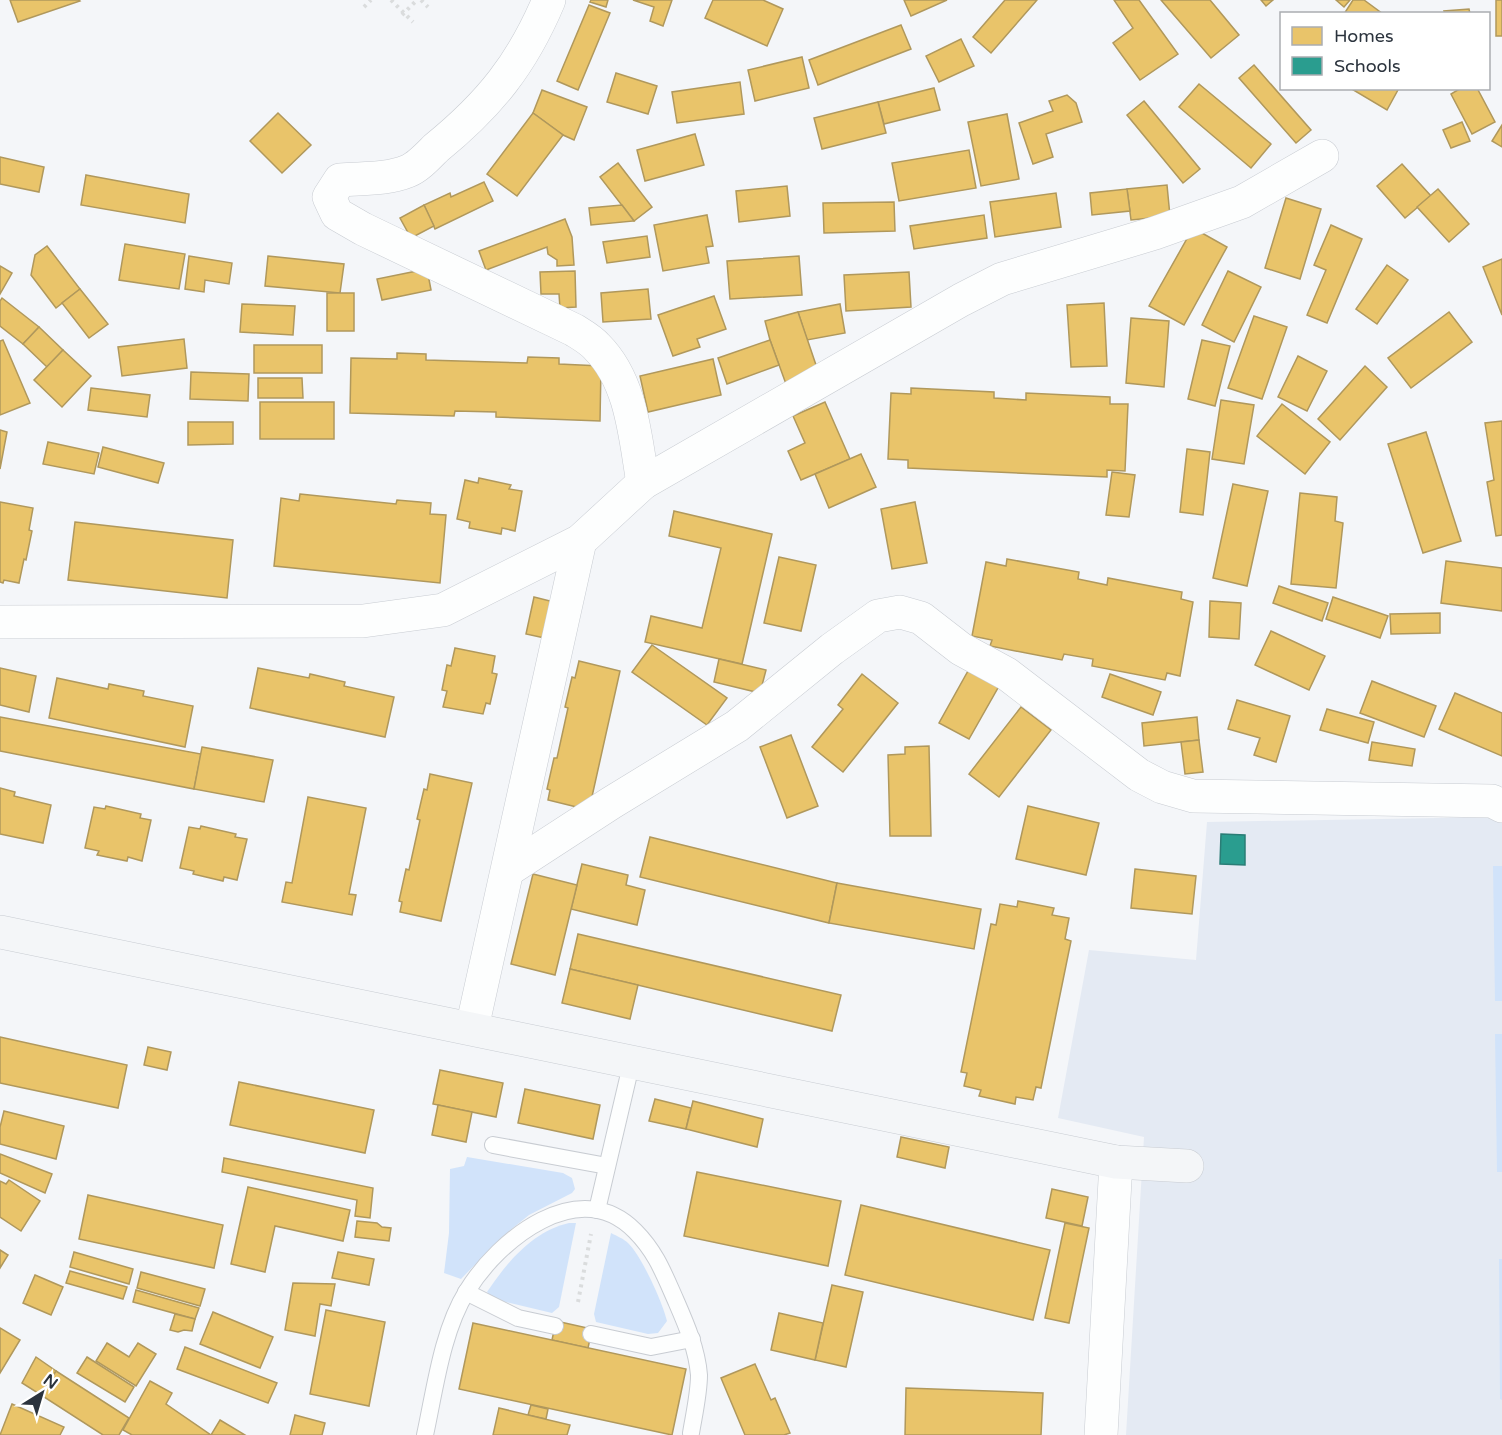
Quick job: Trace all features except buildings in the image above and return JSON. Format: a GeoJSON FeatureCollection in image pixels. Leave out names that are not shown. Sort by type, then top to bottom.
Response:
{"type":"FeatureCollection","features":[{"type":"Feature","properties":{"kind":"main road"},"geometry":{"type":"LineString","coordinates":[[0,932],[1116,1162],[1187,1166]]}},
{"type":"Feature","properties":{"kind":"street"},"geometry":{"type":"LineString","coordinates":[[549,0],[525,51],[501,87],[455,133],[410,171],[384,178],[340,180],[329,198],[337,214],[363,229],[574,330],[597,347],[619,377],[632,418],[643,483]]}},
{"type":"Feature","properties":{"kind":"street"},"geometry":{"type":"LineString","coordinates":[[0,622],[363,621],[443,610],[580,541],[643,483],[961,300],[1002,279],[1155,233],[1242,202],[1322,156]]}},
{"type":"Feature","properties":{"kind":"street"},"geometry":{"type":"LineString","coordinates":[[472,1028],[580,541]]}},
{"type":"Feature","properties":{"kind":"street"},"geometry":{"type":"LineString","coordinates":[[508,870],[610,802],[737,726],[832,649],[879,616],[900,612],[921,618],[961,650],[1007,674],[1139,775],[1162,787],[1193,795],[1492,801],[1502,806]]}},
{"type":"Feature","properties":{"kind":"street"},"geometry":{"type":"LineString","coordinates":[[1101,1435],[1116,1162]]}},
{"type":"Feature","properties":{"kind":"lane"},"geometry":{"type":"LineString","coordinates":[[597,1210],[632,1061]]}},
{"type":"Feature","properties":{"kind":"lane"},"geometry":{"type":"LineString","coordinates":[[494,1145],[607,1166]]}},
{"type":"Feature","properties":{"kind":"lane"},"geometry":{"type":"LineString","coordinates":[[425,1435],[451,1325],[466,1292],[481,1271],[505,1245],[531,1226],[561,1212],[579,1209],[597,1210],[616,1216],[634,1229],[657,1258],[692,1339],[699,1375],[691,1433]]}},
{"type":"Feature","properties":{"kind":"lane"},"geometry":{"type":"LineString","coordinates":[[466,1292],[518,1318],[555,1326]]}},
{"type":"Feature","properties":{"kind":"lane"},"geometry":{"type":"LineString","coordinates":[[591,1334],[651,1347],[692,1339]]}},
{"type":"Feature","properties":{"kind":"path"},"geometry":{"type":"LineString","coordinates":[[364,7],[371,0]]}},
{"type":"Feature","properties":{"kind":"path"},"geometry":{"type":"LineString","coordinates":[[391,0],[413,22]]}},
{"type":"Feature","properties":{"kind":"path"},"geometry":{"type":"LineString","coordinates":[[403,14],[419,0],[428,7]]}},
{"type":"Feature","properties":{"kind":"path"},"geometry":{"type":"LineString","coordinates":[[578,1302],[592,1231]]}},
{"type":"Feature","properties":{"kind":"shaded area"},"geometry":{"type":"Polygon","coordinates":[[[1492,817],[1502,822],[1502,1435],[1126,1435],[1144,1137],[1058,1118],[1089,950],[1196,960],[1207,822],[1492,817]]]}},
{"type":"Feature","properties":{"kind":"shaded area"},"geometry":{"type":"Polygon","coordinates":[[[1493,866],[1502,866],[1502,1001],[1495,1001],[1493,866]]]}},
{"type":"Feature","properties":{"kind":"shaded area"},"geometry":{"type":"Polygon","coordinates":[[[1495,1034],[1502,1034],[1502,1172],[1497,1172],[1495,1034]]]}},
{"type":"Feature","properties":{"kind":"shaded area"},"geometry":{"type":"Polygon","coordinates":[[[467,1157],[563,1173],[572,1178],[575,1189],[572,1193],[529,1215],[502,1237],[461,1279],[444,1273],[449,1233],[450,1169],[464,1166],[467,1157]]]}},
{"type":"Feature","properties":{"kind":"shaded area"},"geometry":{"type":"Polygon","coordinates":[[[569,1223],[576,1223],[559,1307],[552,1313],[493,1299],[487,1292],[522,1249],[544,1233],[569,1223]]]}},
{"type":"Feature","properties":{"kind":"shaded area"},"geometry":{"type":"Polygon","coordinates":[[[611,1233],[628,1243],[651,1280],[667,1321],[658,1333],[648,1334],[596,1322],[594,1314],[611,1233]]]}},
{"type":"Feature","properties":{"kind":"shaded area"},"geometry":{"type":"Polygon","coordinates":[[[1499,1259],[1502,1259],[1502,1400],[1500,1399],[1499,1259]]]}}]}
